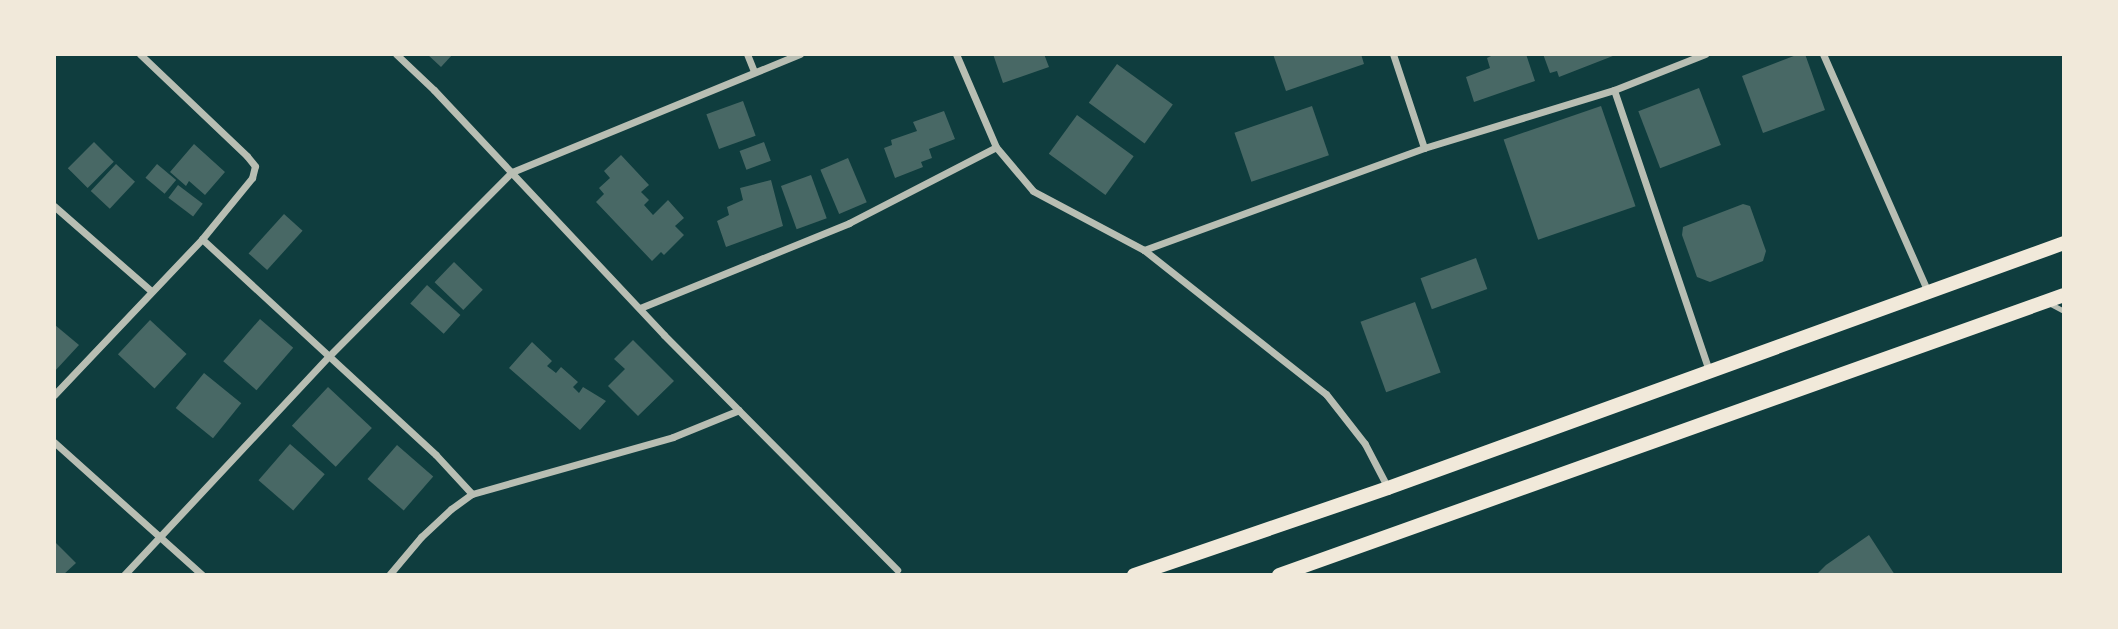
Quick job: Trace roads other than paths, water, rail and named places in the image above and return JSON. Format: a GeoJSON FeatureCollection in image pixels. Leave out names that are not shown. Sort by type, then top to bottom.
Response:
{"type":"FeatureCollection","features":[{"type":"Feature","properties":{"kind":"highway"},"geometry":{"type":"LineString","coordinates":[[1134,575],[1388,488],[2064,243]]}},
{"type":"Feature","properties":{"kind":"highway"},"geometry":{"type":"LineString","coordinates":[[1279,575],[1855,367],[2064,295]]}},
{"type":"Feature","properties":{"kind":"street"},"geometry":{"type":"LineString","coordinates":[[54,395],[202,239],[252,178],[255,166],[139,54]]}},
{"type":"Feature","properties":{"kind":"street"},"geometry":{"type":"LineString","coordinates":[[396,54],[897,570]]}},
{"type":"Feature","properties":{"kind":"street"},"geometry":{"type":"LineString","coordinates":[[747,54],[754,71]]}},
{"type":"Feature","properties":{"kind":"street"},"geometry":{"type":"LineString","coordinates":[[124,575],[330,355],[512,172],[800,54]]}},
{"type":"Feature","properties":{"kind":"street"},"geometry":{"type":"LineString","coordinates":[[956,54],[996,147],[1032,191],[1144,250],[1326,394],[1366,444],[1388,488]]}},
{"type":"Feature","properties":{"kind":"street"},"geometry":{"type":"LineString","coordinates":[[1392,54],[1424,148]]}},
{"type":"Feature","properties":{"kind":"street"},"geometry":{"type":"LineString","coordinates":[[1144,250],[1424,148],[1614,90],[1705,54]]}},
{"type":"Feature","properties":{"kind":"street"},"geometry":{"type":"LineString","coordinates":[[1823,54],[1928,292]]}},
{"type":"Feature","properties":{"kind":"street"},"geometry":{"type":"LineString","coordinates":[[1614,90],[1709,371]]}},
{"type":"Feature","properties":{"kind":"street"},"geometry":{"type":"LineString","coordinates":[[640,308],[849,223],[996,147]]}},
{"type":"Feature","properties":{"kind":"street"},"geometry":{"type":"LineString","coordinates":[[54,206],[151,291]]}},
{"type":"Feature","properties":{"kind":"street"},"geometry":{"type":"LineString","coordinates":[[202,239],[330,355],[472,494]]}},
{"type":"Feature","properties":{"kind":"street"},"geometry":{"type":"LineString","coordinates":[[389,575],[431,528],[472,494],[673,437],[739,410]]}},
{"type":"Feature","properties":{"kind":"street"},"geometry":{"type":"LineString","coordinates":[[54,442],[162,536],[202,575]]}},
{"type":"Feature","properties":{"kind":"lane"},"geometry":{"type":"LineString","coordinates":[[2047,301],[2064,311]]}}]}
